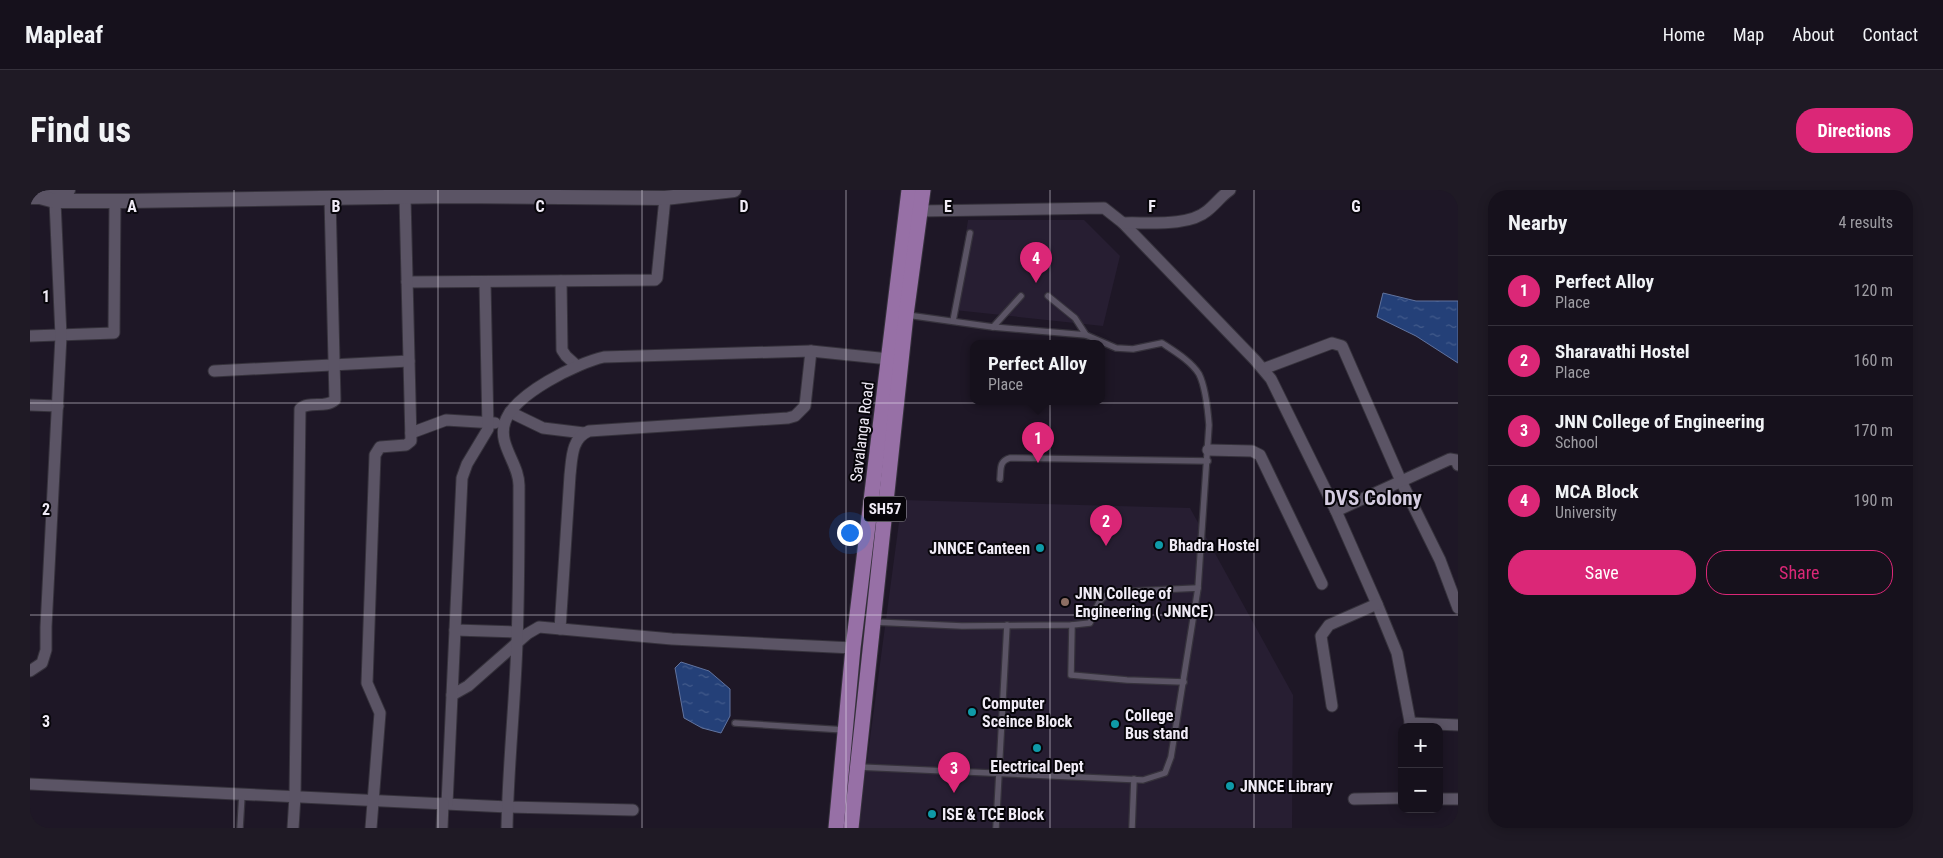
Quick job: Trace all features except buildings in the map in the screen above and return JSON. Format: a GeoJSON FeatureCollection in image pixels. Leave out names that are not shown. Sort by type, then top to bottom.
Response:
{"type":"FeatureCollection","features":[{"type":"Feature","properties":{"kind":"main road","name":"Savalanga Road"},"geometry":{"type":"LineString","coordinates":[[851,828],[900,314],[909,190]]}},
{"type":"Feature","properties":{"kind":"main road","name":"Savalanga Road"},"geometry":{"type":"LineString","coordinates":[[836,828],[853,648],[889,359],[900,314],[923,190]]}},
{"type":"Feature","properties":{"kind":"street"},"geometry":{"type":"LineString","coordinates":[[35,197],[68,190]]}},
{"type":"Feature","properties":{"kind":"street"},"geometry":{"type":"LineString","coordinates":[[35,197],[55,201],[404,197],[665,198],[734,190]]}},
{"type":"Feature","properties":{"kind":"street"},"geometry":{"type":"LineString","coordinates":[[1123,223],[1194,219],[1207,211],[1221,196],[1230,190]]}},
{"type":"Feature","properties":{"kind":"street"},"geometry":{"type":"LineString","coordinates":[[371,828],[380,713],[367,683],[375,455],[380,447],[409,444],[411,441],[404,197]]}},
{"type":"Feature","properties":{"kind":"street"},"geometry":{"type":"LineString","coordinates":[[293,828],[300,409],[304,405],[328,404],[335,400],[330,198]]}},
{"type":"Feature","properties":{"kind":"street"},"geometry":{"type":"LineString","coordinates":[[407,282],[656,280],[665,198]]}},
{"type":"Feature","properties":{"kind":"street"},"geometry":{"type":"LineString","coordinates":[[30,671],[42,663],[46,650],[61,336],[55,201]]}},
{"type":"Feature","properties":{"kind":"street"},"geometry":{"type":"LineString","coordinates":[[30,336],[114,333],[115,201]]}},
{"type":"Feature","properties":{"kind":"street"},"geometry":{"type":"LineString","coordinates":[[920,211],[1104,208],[1123,223],[1264,370],[1271,379],[1336,511],[1377,604],[1397,653],[1410,723]]}},
{"type":"Feature","properties":{"kind":"street"},"geometry":{"type":"LineString","coordinates":[[561,281],[562,350],[577,366]]}},
{"type":"Feature","properties":{"kind":"street"},"geometry":{"type":"LineString","coordinates":[[442,828],[452,694],[462,478],[467,464],[487,433],[488,423],[485,282]]}},
{"type":"Feature","properties":{"kind":"street"},"geometry":{"type":"LineString","coordinates":[[1264,370],[1332,343],[1342,346],[1401,481],[1440,560],[1458,608]]}},
{"type":"Feature","properties":{"kind":"street"},"geometry":{"type":"LineString","coordinates":[[510,412],[543,428],[584,433],[589,431],[788,418],[795,416],[805,406],[811,351]]}},
{"type":"Feature","properties":{"kind":"street"},"geometry":{"type":"LineString","coordinates":[[507,828],[517,637],[520,479],[504,441],[504,423],[510,412],[528,393],[577,366],[604,357],[811,351],[889,359]]}},
{"type":"Feature","properties":{"kind":"street"},"geometry":{"type":"LineString","coordinates":[[214,371],[409,361]]}},
{"type":"Feature","properties":{"kind":"street"},"geometry":{"type":"LineString","coordinates":[[30,405],[58,406]]}},
{"type":"Feature","properties":{"kind":"street"},"geometry":{"type":"LineString","coordinates":[[410,433],[446,420],[504,423]]}},
{"type":"Feature","properties":{"kind":"street"},"geometry":{"type":"LineString","coordinates":[[560,629],[570,475],[575,444],[584,433]]}},
{"type":"Feature","properties":{"kind":"street"},"geometry":{"type":"LineString","coordinates":[[1208,456],[1252,451],[1260,455],[1322,584]]}},
{"type":"Feature","properties":{"kind":"street"},"geometry":{"type":"LineString","coordinates":[[1336,511],[1450,459],[1456,460],[1458,464]]}},
{"type":"Feature","properties":{"kind":"street"},"geometry":{"type":"LineString","coordinates":[[1332,706],[1321,636],[1329,625],[1377,604]]}},
{"type":"Feature","properties":{"kind":"street"},"geometry":{"type":"LineString","coordinates":[[455,630],[517,637],[539,628],[672,638],[853,648]]}},
{"type":"Feature","properties":{"kind":"street"},"geometry":{"type":"LineString","coordinates":[[452,694],[468,686],[517,637]]}},
{"type":"Feature","properties":{"kind":"street"},"geometry":{"type":"LineString","coordinates":[[1443,725],[1458,725]]}},
{"type":"Feature","properties":{"kind":"street"},"geometry":{"type":"LineString","coordinates":[[30,784],[508,807],[633,810]]}},
{"type":"Feature","properties":{"kind":"street"},"geometry":{"type":"LineString","coordinates":[[1354,799],[1398,798]]}},
{"type":"Feature","properties":{"kind":"street"},"geometry":{"type":"LineString","coordinates":[[1443,798],[1458,799]]}},
{"type":"Feature","properties":{"kind":"lane"},"geometry":{"type":"LineString","coordinates":[[953,321],[970,233]]}},
{"type":"Feature","properties":{"kind":"lane"},"geometry":{"type":"LineString","coordinates":[[993,327],[1021,296]]}},
{"type":"Feature","properties":{"kind":"lane"},"geometry":{"type":"LineString","coordinates":[[1048,296],[1075,318],[1086,335]]}},
{"type":"Feature","properties":{"kind":"lane"},"geometry":{"type":"LineString","coordinates":[[900,314],[993,327],[1086,335],[1098,340]]}},
{"type":"Feature","properties":{"kind":"lane"},"geometry":{"type":"LineString","coordinates":[[843,765],[1134,779],[1156,777],[1165,773],[1171,757],[1198,588],[1208,456],[1209,426],[1207,406],[1198,374],[1181,356],[1162,343],[1133,349],[1116,348],[1105,343]]}},
{"type":"Feature","properties":{"kind":"lane"},"geometry":{"type":"LineString","coordinates":[[1000,479],[1001,464],[1010,458],[1208,456]]}},
{"type":"Feature","properties":{"kind":"lane"},"geometry":{"type":"LineString","coordinates":[[872,622],[962,626],[1072,625],[1090,623],[1100,601],[1106,594],[1198,588]]}},
{"type":"Feature","properties":{"kind":"lane"},"geometry":{"type":"LineString","coordinates":[[996,828],[1007,625]]}},
{"type":"Feature","properties":{"kind":"lane"},"geometry":{"type":"LineString","coordinates":[[1072,625],[1071,675],[1127,680],[1184,682]]}},
{"type":"Feature","properties":{"kind":"lane"},"geometry":{"type":"LineString","coordinates":[[735,722],[846,730]]}},
{"type":"Feature","properties":{"kind":"lane"},"geometry":{"type":"LineString","coordinates":[[1132,828],[1134,779]]}},
{"type":"Feature","properties":{"kind":"lane"},"geometry":{"type":"LineString","coordinates":[[240,828],[242,794]]}},
{"type":"Feature","properties":{"kind":"shaded area"},"geometry":{"type":"Polygon","coordinates":[[[968,220],[1084,220],[1120,256],[1103,326],[954,310],[968,220]]]}},
{"type":"Feature","properties":{"kind":"shaded area","name":"JNN College of Engineering ( JNNCE)"},"geometry":{"type":"Polygon","coordinates":[[[902,500],[1190,508],[1293,695],[1292,828],[858,828],[902,500]]]}},
{"type":"Feature","properties":{"kind":"water"},"geometry":{"type":"Polygon","coordinates":[[[1383,293],[1416,301],[1458,301],[1458,363],[1416,336],[1377,317],[1383,293]]]}},
{"type":"Feature","properties":{"kind":"water"},"geometry":{"type":"Polygon","coordinates":[[[681,662],[709,671],[730,689],[730,716],[721,733],[702,728],[684,718],[675,668],[681,662]]]}},
{"type":"Feature","properties":{"kind":"place","name":"MCA Block"},"geometry":{"type":"Point","coordinates":[1036,283]}},
{"type":"Feature","properties":{"kind":"place","name":"Perfect Alloy"},"geometry":{"type":"Point","coordinates":[1038,463]}},
{"type":"Feature","properties":{"kind":"place","name":"Bhadra Hostel"},"geometry":{"type":"Point","coordinates":[1159,545]}},
{"type":"Feature","properties":{"kind":"place","name":"Sharavathi Hostel"},"geometry":{"type":"Point","coordinates":[1106,546]}},
{"type":"Feature","properties":{"kind":"place","name":"JNNCE Canteen"},"geometry":{"type":"Point","coordinates":[1040,548]}},
{"type":"Feature","properties":{"kind":"place","name":"JNN College of Engineering ( JNNCE)"},"geometry":{"type":"Point","coordinates":[1065,602]}},
{"type":"Feature","properties":{"kind":"place","name":"Computer Sceince Block"},"geometry":{"type":"Point","coordinates":[972,712]}},
{"type":"Feature","properties":{"kind":"place","name":"College Bus stand"},"geometry":{"type":"Point","coordinates":[1115,724]}},
{"type":"Feature","properties":{"kind":"place","name":"Electrical Dept"},"geometry":{"type":"Point","coordinates":[1037,748]}},
{"type":"Feature","properties":{"kind":"place","name":"JNNCE Library"},"geometry":{"type":"Point","coordinates":[1230,786]}},
{"type":"Feature","properties":{"kind":"place","name":"JNN College of Engineering"},"geometry":{"type":"Point","coordinates":[954,793]}},
{"type":"Feature","properties":{"kind":"place","name":"ISE & TCE Block"},"geometry":{"type":"Point","coordinates":[932,814]}},
{"type":"Feature","properties":{"kind":"district","name":"DVS Colony"},"geometry":{"type":"Point","coordinates":[1373,498]}}]}
